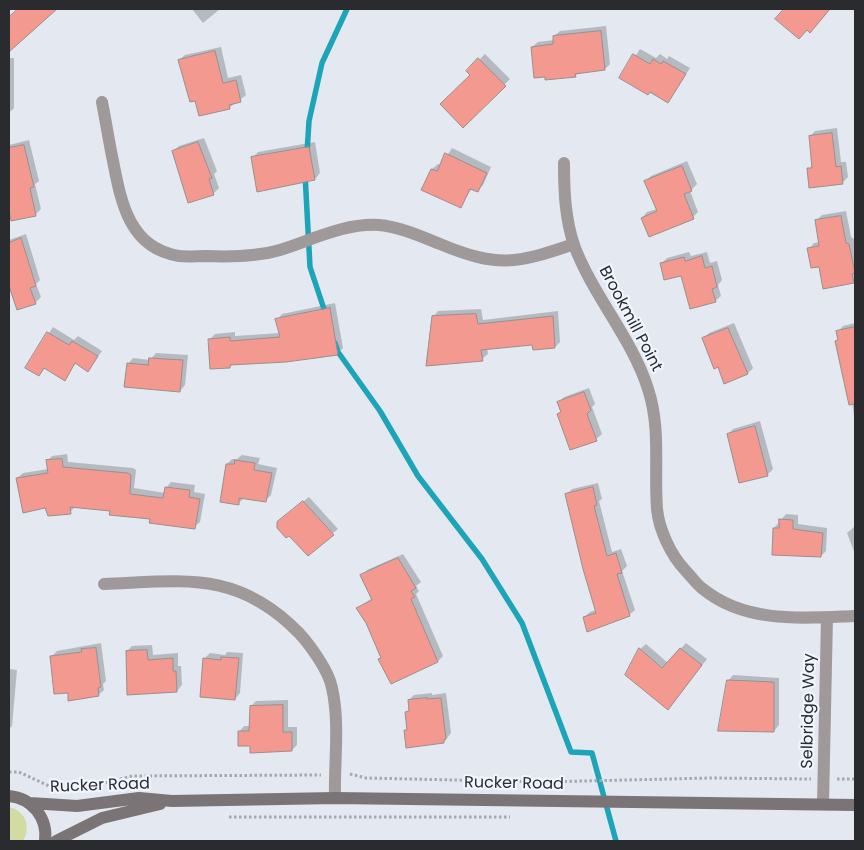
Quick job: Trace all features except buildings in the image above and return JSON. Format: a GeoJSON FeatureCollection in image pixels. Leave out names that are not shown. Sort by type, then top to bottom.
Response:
{"type":"FeatureCollection","features":[{"type":"Feature","properties":{"kind":"main road","name":"Rucker Road"},"geometry":{"type":"LineString","coordinates":[[9,796],[30,804],[77,806],[139,798],[172,801],[335,798],[855,805]]}},
{"type":"Feature","properties":{"kind":"main road","name":"Rucker Road"},"geometry":{"type":"LineString","coordinates":[[56,841],[102,818],[172,801]]}},
{"type":"Feature","properties":{"kind":"main road"},"geometry":{"type":"LineString","coordinates":[[30,804],[37,810],[43,821],[45,841]]}},
{"type":"Feature","properties":{"kind":"street"},"geometry":{"type":"LineString","coordinates":[[102,102],[122,205],[131,224],[144,239],[160,250],[179,256],[235,257],[278,250],[343,228],[378,225],[408,231],[471,257],[502,262],[531,259],[574,244]]}},
{"type":"Feature","properties":{"kind":"street","name":"Brookmill Point"},"geometry":{"type":"LineString","coordinates":[[564,163],[564,203],[574,244],[586,273],[638,364],[649,389],[657,430],[657,511],[664,537],[678,562],[703,590],[738,609],[772,617],[855,616]]}},
{"type":"Feature","properties":{"kind":"street"},"geometry":{"type":"LineString","coordinates":[[104,584],[196,581],[240,591],[279,613],[310,644],[332,686],[336,727],[335,798]]}},
{"type":"Feature","properties":{"kind":"street","name":"Selbridge Way"},"geometry":{"type":"LineString","coordinates":[[824,804],[826,617]]}},
{"type":"Feature","properties":{"kind":"path"},"geometry":{"type":"LineString","coordinates":[[9,772],[19,772],[49,786],[89,787],[132,776],[353,774],[366,778],[542,782],[710,778],[855,779]]}},
{"type":"Feature","properties":{"kind":"path"},"geometry":{"type":"LineString","coordinates":[[227,817],[512,817]]}},
{"type":"Feature","properties":{"kind":"green space"},"geometry":{"type":"Polygon","coordinates":[[[9,807],[19,812],[25,820],[27,830],[23,841],[9,841],[9,807]]]}},
{"type":"Feature","properties":{"kind":"waterway"},"geometry":{"type":"LineString","coordinates":[[307,153],[309,121],[322,63],[347,9]]}},
{"type":"Feature","properties":{"kind":"waterway"},"geometry":{"type":"LineString","coordinates":[[305,174],[310,267],[326,315]]}},
{"type":"Feature","properties":{"kind":"waterway"},"geometry":{"type":"LineString","coordinates":[[335,343],[338,352],[380,411],[418,476],[482,559],[522,623],[571,752],[592,753],[616,841]]}}]}
